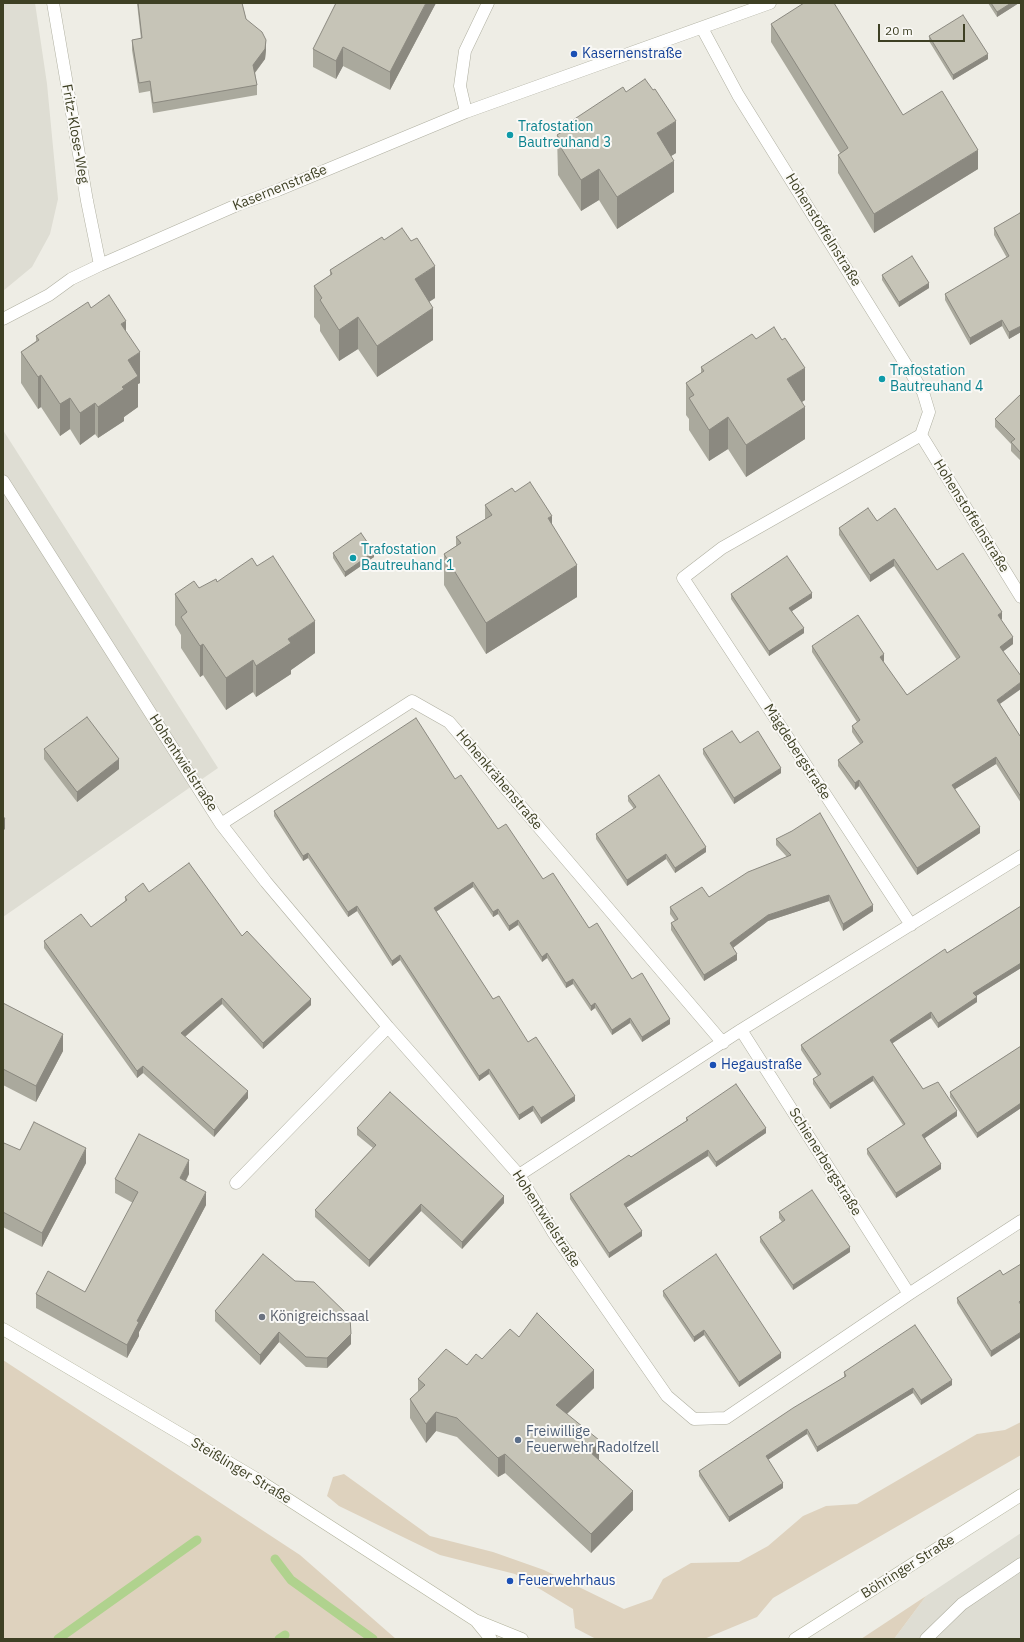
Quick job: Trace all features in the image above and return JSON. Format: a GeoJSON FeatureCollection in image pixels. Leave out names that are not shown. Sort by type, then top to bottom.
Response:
{"type":"FeatureCollection","features":[{"type":"Feature","properties":{"kind":"street","name":"Fritz-Klose-Weg"},"geometry":{"type":"LineString","coordinates":[[53,3],[87,201],[100,265]]}},
{"type":"Feature","properties":{"kind":"street"},"geometry":{"type":"LineString","coordinates":[[466,112],[460,86],[465,51],[488,3]]}},
{"type":"Feature","properties":{"kind":"street","name":"Kasernenstraße"},"geometry":{"type":"LineString","coordinates":[[3,319],[49,295],[71,279],[237,205],[278,190],[466,112],[770,3]]}},
{"type":"Feature","properties":{"kind":"street","name":"Hohenstoffelnstraße"},"geometry":{"type":"LineString","coordinates":[[702,28],[738,95],[923,392],[928,412],[921,435],[1021,597]]}},
{"type":"Feature","properties":{"kind":"street","name":"Mägdebergstraße"},"geometry":{"type":"LineString","coordinates":[[911,925],[684,578],[722,548],[921,435]]}},
{"type":"Feature","properties":{"kind":"street","name":"Hohentwielstraße"},"geometry":{"type":"LineString","coordinates":[[3,480],[222,824],[266,882],[388,1027],[519,1175],[553,1232],[667,1396],[694,1419],[726,1418],[909,1294]]}},
{"type":"Feature","properties":{"kind":"street","name":"Hohenkrähenstraße"},"geometry":{"type":"LineString","coordinates":[[222,824],[412,701],[449,722],[723,1043]]}},
{"type":"Feature","properties":{"kind":"street"},"geometry":{"type":"LineString","coordinates":[[519,1175],[741,1030],[1021,856]]}},
{"type":"Feature","properties":{"kind":"street"},"geometry":{"type":"LineString","coordinates":[[236,1183],[388,1027]]}},
{"type":"Feature","properties":{"kind":"street","name":"Schienerbergstraße"},"geometry":{"type":"LineString","coordinates":[[741,1030],[909,1294]]}},
{"type":"Feature","properties":{"kind":"street"},"geometry":{"type":"LineString","coordinates":[[909,1294],[1021,1221]]}},
{"type":"Feature","properties":{"kind":"street","name":"Steißlinger Straße"},"geometry":{"type":"LineString","coordinates":[[3,1328],[255,1478],[475,1620]]}},
{"type":"Feature","properties":{"kind":"street","name":"Böhringer Straße"},"geometry":{"type":"LineString","coordinates":[[795,1638],[1021,1495]]}},
{"type":"Feature","properties":{"kind":"street"},"geometry":{"type":"LineString","coordinates":[[926,1639],[962,1604],[1021,1564]]}},
{"type":"Feature","properties":{"kind":"street"},"geometry":{"type":"LineString","coordinates":[[475,1620],[491,1639]]}},
{"type":"Feature","properties":{"kind":"street"},"geometry":{"type":"LineString","coordinates":[[475,1620],[522,1639]]}},
{"type":"Feature","properties":{"kind":"shaded area"},"geometry":{"type":"Polygon","coordinates":[[[3,3],[35,3],[47,84],[58,199],[50,234],[32,267],[3,291],[3,3]]]}},
{"type":"Feature","properties":{"kind":"shaded area"},"geometry":{"type":"Polygon","coordinates":[[[3,430],[218,768],[3,917],[3,430]]]}},
{"type":"Feature","properties":{"kind":"shaded area"},"geometry":{"type":"Polygon","coordinates":[[[3,1360],[300,1555],[396,1639],[3,1639],[3,1360]]]}},
{"type":"Feature","properties":{"kind":"shaded area"},"geometry":{"type":"Polygon","coordinates":[[[1021,1422],[1021,1455],[773,1598],[757,1617],[704,1639],[596,1639],[575,1628],[573,1609],[515,1574],[440,1555],[339,1506],[327,1496],[333,1477],[344,1474],[430,1536],[493,1552],[544,1570],[624,1609],[652,1599],[663,1579],[691,1563],[739,1562],[768,1546],[803,1516],[826,1506],[857,1504],[977,1434],[1005,1430],[1021,1422]]]}},
{"type":"Feature","properties":{"kind":"shaded area"},"geometry":{"type":"Polygon","coordinates":[[[1021,1533],[1021,1639],[894,1639],[926,1596],[1021,1533]]]}},
{"type":"Feature","properties":{"kind":"shaded area"},"geometry":{"type":"Polygon","coordinates":[[[926,1596],[894,1639],[861,1639],[926,1596]]]}},
{"type":"Feature","properties":{"kind":"building"},"geometry":{"type":"Polygon","coordinates":[[[138,3],[242,3],[246,19],[262,32],[266,40],[265,49],[253,65],[257,85],[153,103],[150,81],[139,83],[132,40],[142,38],[138,3]]]}},
{"type":"Feature","properties":{"kind":"building"},"geometry":{"type":"Polygon","coordinates":[[[336,3],[426,3],[390,72],[343,47],[336,61],[313,49],[336,3]]]}},
{"type":"Feature","properties":{"kind":"building"},"geometry":{"type":"Polygon","coordinates":[[[804,3],[834,3],[903,115],[942,91],[978,150],[874,214],[838,155],[848,148],[771,24],[804,3]]]}},
{"type":"Feature","properties":{"kind":"building"},"geometry":{"type":"Polygon","coordinates":[[[991,3],[1011,3],[997,12],[991,3]]]}},
{"type":"Feature","properties":{"kind":"building"},"geometry":{"type":"Polygon","coordinates":[[[963,15],[988,54],[953,75],[929,36],[963,15]]]}},
{"type":"Feature","properties":{"kind":"building"},"geometry":{"type":"Polygon","coordinates":[[[645,79],[653,90],[655,89],[676,121],[657,133],[674,161],[617,197],[599,169],[581,180],[558,143],[561,141],[557,135],[576,123],[573,120],[623,87],[626,92],[645,79]]]}},
{"type":"Feature","properties":{"kind":"building"},"geometry":{"type":"Polygon","coordinates":[[[1020,213],[1021,326],[1009,332],[1002,320],[970,338],[945,294],[1009,256],[994,228],[1020,213]]]}},
{"type":"Feature","properties":{"kind":"building"},"geometry":{"type":"Polygon","coordinates":[[[402,228],[411,241],[417,238],[435,266],[415,279],[433,308],[377,346],[358,317],[339,330],[320,300],[322,298],[314,286],[332,274],[330,270],[382,237],[384,240],[402,228]]]}},
{"type":"Feature","properties":{"kind":"building"},"geometry":{"type":"Polygon","coordinates":[[[912,256],[929,283],[899,302],[882,275],[912,256]]]}},
{"type":"Feature","properties":{"kind":"building"},"geometry":{"type":"Polygon","coordinates":[[[109,295],[126,321],[121,324],[140,352],[128,360],[138,376],[122,387],[124,389],[98,407],[95,403],[80,413],[70,398],[60,404],[41,375],[38,377],[21,352],[39,340],[36,336],[88,302],[91,308],[109,295]]]}},
{"type":"Feature","properties":{"kind":"building"},"geometry":{"type":"Polygon","coordinates":[[[774,327],[782,340],[785,338],[805,368],[787,379],[805,407],[746,445],[728,417],[709,430],[689,398],[694,395],[686,383],[704,371],[701,367],[752,334],[756,339],[774,327]]]}},
{"type":"Feature","properties":{"kind":"building"},"geometry":{"type":"Polygon","coordinates":[[[1021,394],[1021,453],[1011,442],[1015,439],[995,419],[1021,394]]]}},
{"type":"Feature","properties":{"kind":"building"},"geometry":{"type":"Polygon","coordinates":[[[530,482],[552,516],[548,518],[577,565],[486,623],[444,554],[461,543],[456,537],[492,515],[485,505],[512,488],[515,492],[530,482]]]}},
{"type":"Feature","properties":{"kind":"building"},"geometry":{"type":"Polygon","coordinates":[[[868,508],[877,521],[895,508],[937,570],[963,553],[1002,612],[998,615],[1013,637],[1000,647],[1021,676],[1021,682],[997,700],[1020,736],[1021,735],[1021,797],[996,757],[952,785],[980,827],[917,868],[859,780],[855,783],[838,760],[863,742],[852,726],[860,720],[812,646],[858,615],[884,654],[880,657],[907,695],[960,657],[894,559],[870,575],[839,528],[868,508]]]}},
{"type":"Feature","properties":{"kind":"building","name":"Trafostation Bautreuhand 1"},"geometry":{"type":"Polygon","coordinates":[[[361,533],[374,552],[345,572],[333,553],[361,533]]]}},
{"type":"Feature","properties":{"kind":"building"},"geometry":{"type":"Polygon","coordinates":[[[273,556],[315,621],[288,639],[291,643],[256,666],[253,660],[226,678],[203,644],[200,646],[181,617],[187,612],[175,594],[194,581],[199,588],[216,579],[217,582],[252,558],[257,566],[273,556]]]}},
{"type":"Feature","properties":{"kind":"building"},"geometry":{"type":"Polygon","coordinates":[[[787,556],[812,593],[789,608],[804,628],[769,651],[731,594],[787,556]]]}},
{"type":"Feature","properties":{"kind":"building"},"geometry":{"type":"Polygon","coordinates":[[[87,717],[119,759],[77,792],[44,749],[87,717]]]}},
{"type":"Feature","properties":{"kind":"building"},"geometry":{"type":"Polygon","coordinates":[[[416,718],[455,779],[461,775],[498,829],[506,824],[543,879],[553,873],[589,928],[597,923],[632,979],[642,973],[670,1019],[642,1037],[630,1018],[612,1030],[595,1003],[591,1006],[573,979],[566,983],[547,953],[542,957],[518,920],[509,926],[498,909],[493,912],[473,882],[434,908],[493,999],[499,996],[528,1042],[536,1037],[575,1096],[541,1118],[533,1106],[519,1115],[489,1069],[479,1076],[400,955],[392,961],[357,906],[348,912],[308,853],[303,856],[274,811],[416,718]]]}},
{"type":"Feature","properties":{"kind":"building"},"geometry":{"type":"Polygon","coordinates":[[[732,731],[740,743],[758,731],[781,768],[734,798],[703,749],[732,731]]]}},
{"type":"Feature","properties":{"kind":"building"},"geometry":{"type":"Polygon","coordinates":[[[659,775],[706,847],[675,868],[666,854],[627,880],[596,834],[636,807],[628,796],[659,775]]]}},
{"type":"Feature","properties":{"kind":"building"},"geometry":{"type":"Polygon","coordinates":[[[820,813],[873,905],[843,924],[829,895],[768,915],[730,943],[737,954],[704,975],[671,923],[678,919],[670,907],[702,887],[709,897],[748,872],[791,855],[776,839],[792,831],[820,813]]]}},
{"type":"Feature","properties":{"kind":"building"},"geometry":{"type":"Polygon","coordinates":[[[189,863],[242,936],[247,931],[311,999],[263,1043],[222,998],[181,1033],[248,1091],[214,1130],[143,1066],[137,1071],[44,941],[81,914],[91,927],[127,900],[125,897],[143,883],[149,892],[189,863]]]}},
{"type":"Feature","properties":{"kind":"building"},"geometry":{"type":"Polygon","coordinates":[[[1021,906],[1021,963],[973,993],[977,997],[938,1023],[931,1012],[890,1040],[923,1089],[938,1082],[957,1111],[922,1135],[941,1164],[896,1193],[867,1149],[905,1124],[873,1076],[830,1104],[813,1079],[821,1074],[801,1045],[945,949],[947,953],[1021,906]]]}},
{"type":"Feature","properties":{"kind":"building"},"geometry":{"type":"Polygon","coordinates":[[[3,1003],[63,1034],[36,1086],[3,1069],[3,1003]]]}},
{"type":"Feature","properties":{"kind":"building"},"geometry":{"type":"Polygon","coordinates":[[[1021,1046],[1021,1103],[977,1133],[950,1092],[1021,1046]]]}},
{"type":"Feature","properties":{"kind":"building"},"geometry":{"type":"Polygon","coordinates":[[[736,1084],[766,1128],[716,1162],[708,1150],[624,1204],[642,1231],[609,1253],[570,1194],[629,1155],[631,1157],[688,1120],[686,1118],[736,1084]]]}},
{"type":"Feature","properties":{"kind":"building"},"geometry":{"type":"Polygon","coordinates":[[[390,1092],[504,1196],[462,1242],[421,1204],[369,1260],[315,1210],[376,1145],[357,1128],[390,1092]]]}},
{"type":"Feature","properties":{"kind":"building"},"geometry":{"type":"Polygon","coordinates":[[[34,1122],[86,1148],[42,1233],[3,1212],[3,1145],[4,1143],[20,1150],[34,1122]]]}},
{"type":"Feature","properties":{"kind":"building"},"geometry":{"type":"Polygon","coordinates":[[[139,1134],[189,1160],[180,1178],[206,1192],[137,1321],[139,1322],[127,1345],[36,1294],[48,1271],[85,1292],[138,1192],[115,1179],[139,1134]]]}},
{"type":"Feature","properties":{"kind":"building"},"geometry":{"type":"Polygon","coordinates":[[[812,1190],[850,1247],[793,1285],[760,1237],[785,1220],[779,1212],[812,1190]]]}},
{"type":"Feature","properties":{"kind":"building"},"geometry":{"type":"Polygon","coordinates":[[[263,1254],[295,1281],[314,1282],[350,1317],[351,1334],[327,1358],[306,1357],[279,1332],[260,1355],[215,1311],[263,1254]]]}},
{"type":"Feature","properties":{"kind":"building"},"geometry":{"type":"Polygon","coordinates":[[[716,1254],[781,1353],[739,1382],[704,1330],[694,1337],[663,1291],[716,1254]]]}},
{"type":"Feature","properties":{"kind":"building"},"geometry":{"type":"Polygon","coordinates":[[[1021,1264],[1021,1300],[1019,1302],[1021,1305],[1021,1332],[991,1351],[957,1298],[1000,1270],[1003,1275],[1021,1264]]]}},
{"type":"Feature","properties":{"kind":"building","name":"Freiwillige Feuerwehr Radolfzell"},"geometry":{"type":"Polygon","coordinates":[[[537,1313],[594,1370],[556,1405],[599,1440],[589,1451],[633,1491],[591,1534],[505,1454],[498,1458],[457,1418],[436,1412],[426,1424],[410,1399],[425,1385],[418,1379],[446,1349],[467,1365],[476,1354],[482,1359],[510,1329],[519,1337],[537,1313]]]}},
{"type":"Feature","properties":{"kind":"building"},"geometry":{"type":"Polygon","coordinates":[[[915,1325],[952,1380],[921,1400],[913,1388],[817,1447],[807,1429],[766,1456],[783,1483],[729,1517],[699,1471],[793,1408],[846,1376],[844,1372],[915,1325]]]}},
{"type":"Feature","properties":{"kind":"waterway"},"geometry":{"type":"LineString","coordinates":[[58,1639],[197,1540]]}},
{"type":"Feature","properties":{"kind":"waterway"},"geometry":{"type":"LineString","coordinates":[[275,1559],[291,1580],[373,1639]]}},
{"type":"Feature","properties":{"kind":"waterway"},"geometry":{"type":"LineString","coordinates":[[279,1639],[285,1635]]}},
{"type":"Feature","properties":{"kind":"place","name":"Kasernenstraße"},"geometry":{"type":"Point","coordinates":[574,54]}},
{"type":"Feature","properties":{"kind":"place","name":"Trafostation Bautreuhand 3"},"geometry":{"type":"Point","coordinates":[510,135]}},
{"type":"Feature","properties":{"kind":"place","name":"Trafostation Bautreuhand 4"},"geometry":{"type":"Point","coordinates":[882,379]}},
{"type":"Feature","properties":{"kind":"place","name":"Trafostation Bautreuhand 1"},"geometry":{"type":"Point","coordinates":[353,558]}},
{"type":"Feature","properties":{"kind":"place","name":"Hegaustraße"},"geometry":{"type":"Point","coordinates":[713,1065]}},
{"type":"Feature","properties":{"kind":"place","name":"Königreichssaal"},"geometry":{"type":"Point","coordinates":[262,1317]}},
{"type":"Feature","properties":{"kind":"place","name":"Freiwillige Feuerwehr Radolfzell"},"geometry":{"type":"Point","coordinates":[518,1440]}},
{"type":"Feature","properties":{"kind":"place","name":"Feuerwehrhaus"},"geometry":{"type":"Point","coordinates":[510,1581]}}]}
